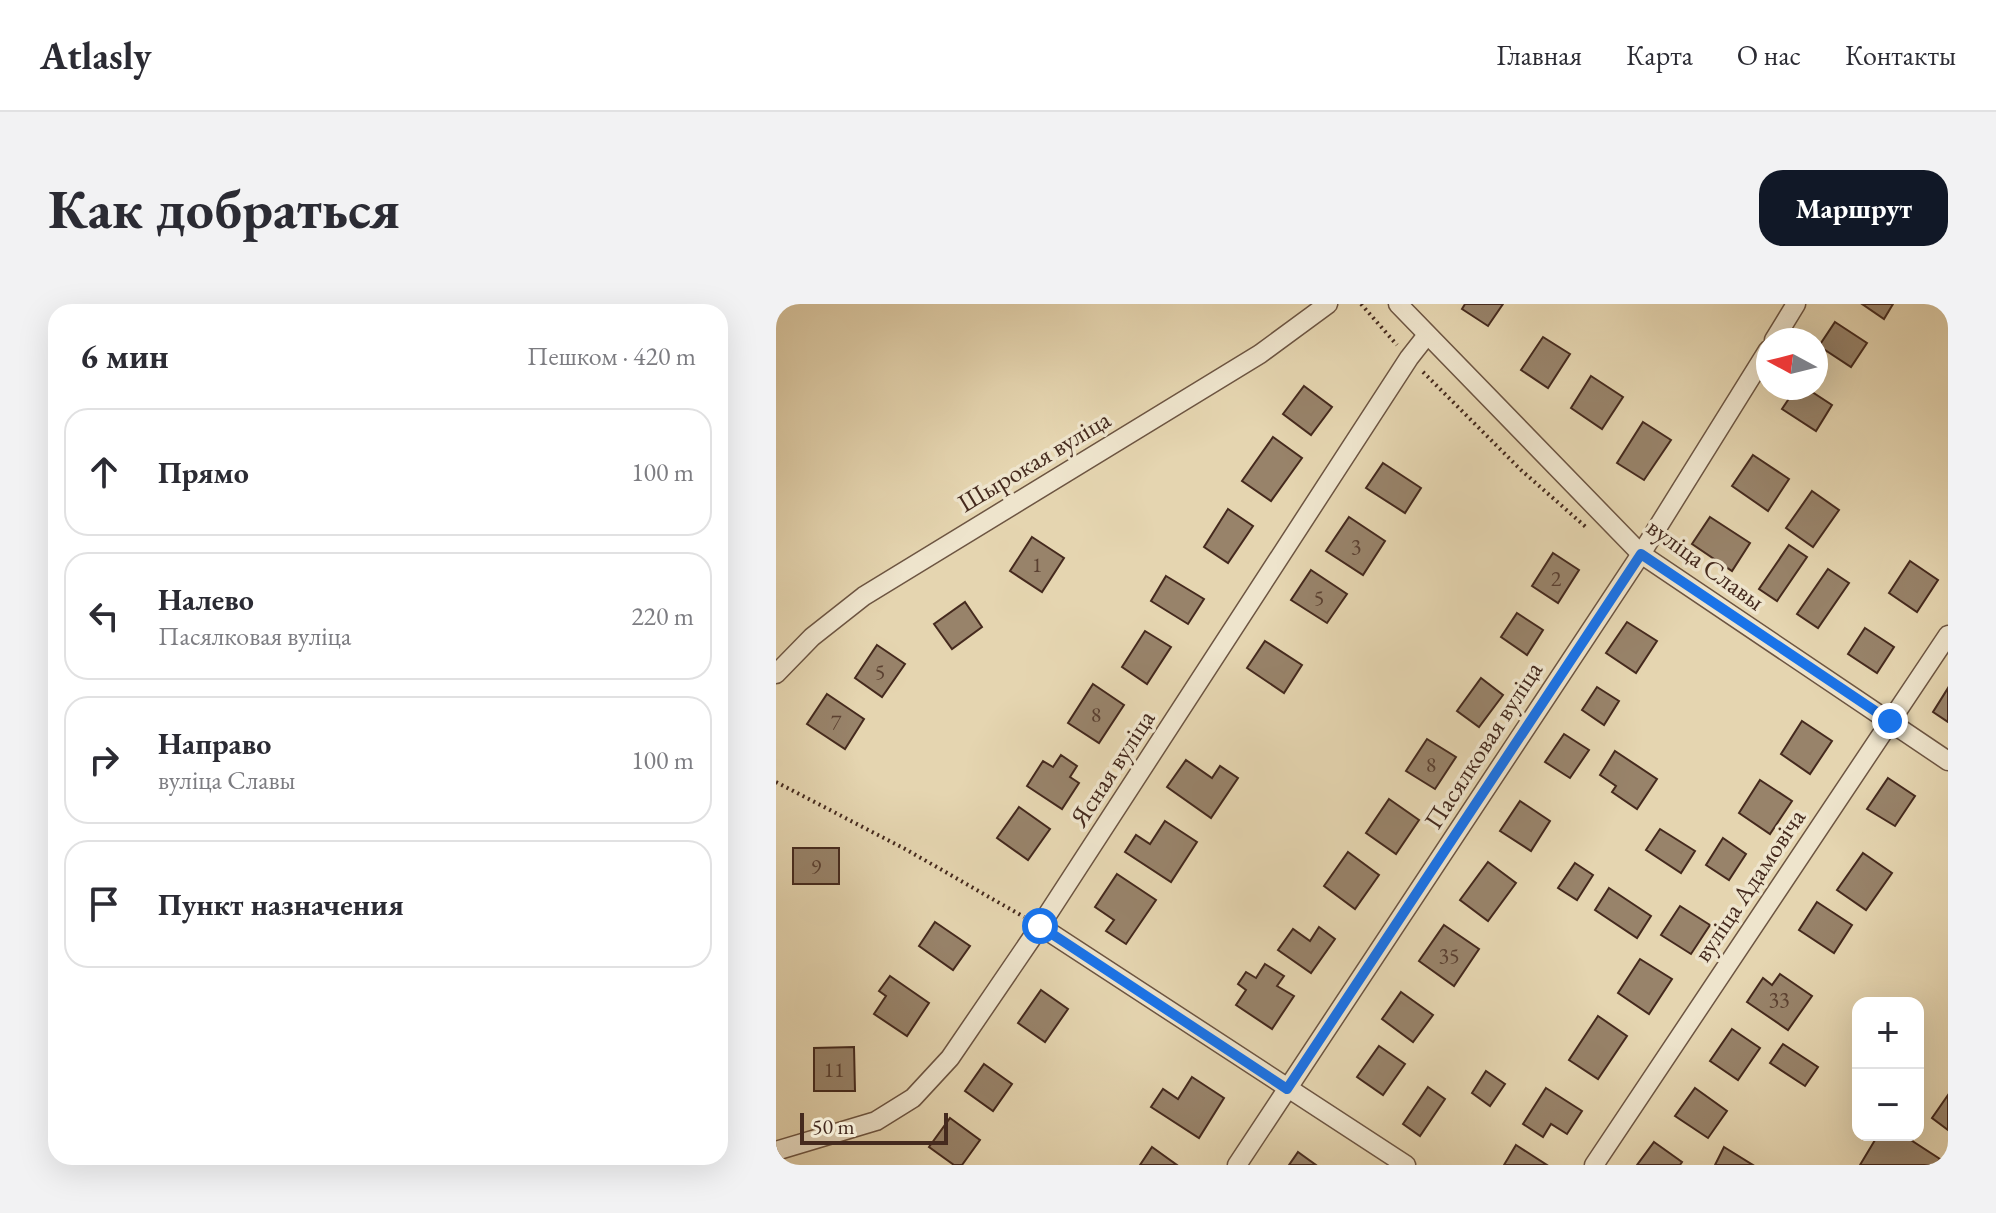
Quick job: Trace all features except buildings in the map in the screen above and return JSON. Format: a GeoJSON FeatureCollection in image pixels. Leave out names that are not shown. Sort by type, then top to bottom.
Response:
{"type":"FeatureCollection","features":[{"type":"Feature","properties":{"kind":"street","name":"Шырокая вуліца"},"geometry":{"type":"LineString","coordinates":[[776,674],[812,637],[864,596],[1260,354],[1328,304]]}},
{"type":"Feature","properties":{"kind":"street","name":"вуліца Славы"},"geometry":{"type":"LineString","coordinates":[[1398,304],[1641,554],[1948,761]]}},
{"type":"Feature","properties":{"kind":"street"},"geometry":{"type":"LineString","coordinates":[[1781,328],[1796,304]]}},
{"type":"Feature","properties":{"kind":"street","name":"Ясная вуліца"},"geometry":{"type":"LineString","coordinates":[[777,1151],[876,1121],[913,1098],[950,1058],[1040,926],[1409,358],[1427,335]]}},
{"type":"Feature","properties":{"kind":"street","name":"Пасялковая вуліца"},"geometry":{"type":"LineString","coordinates":[[1237,1165],[1641,554],[1756,369]]}},
{"type":"Feature","properties":{"kind":"street","name":"вуліца Адамовіча"},"geometry":{"type":"LineString","coordinates":[[1594,1165],[1948,635]]}},
{"type":"Feature","properties":{"kind":"street"},"geometry":{"type":"LineString","coordinates":[[1040,926],[1406,1165]]}},
{"type":"Feature","properties":{"kind":"path"},"geometry":{"type":"LineString","coordinates":[[776,782],[907,850],[1040,926]]}},
{"type":"Feature","properties":{"kind":"route"},"geometry":{"type":"LineString","coordinates":[[1040,926],[1287,1089],[1641,554],[1890,721]]}}]}
